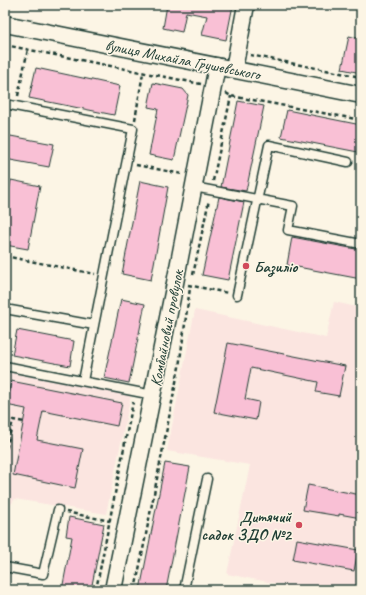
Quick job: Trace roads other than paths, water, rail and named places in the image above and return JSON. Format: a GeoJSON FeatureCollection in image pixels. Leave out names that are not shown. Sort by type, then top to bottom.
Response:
{"type":"FeatureCollection","features":[{"type":"Feature","properties":{"kind":"street"},"geometry":{"type":"LineString","coordinates":[[234,69],[246,5]]}},
{"type":"Feature","properties":{"kind":"street","name":"вулиця Михайла Грушевського"},"geometry":{"type":"LineString","coordinates":[[5,24],[361,95]]}},
{"type":"Feature","properties":{"kind":"street","name":"Комбайновий провулок"},"geometry":{"type":"LineString","coordinates":[[112,590],[153,395],[183,284],[195,182],[217,66]]}},
{"type":"Feature","properties":{"kind":"lane"},"geometry":{"type":"LineString","coordinates":[[5,104],[133,129],[83,381]]}},
{"type":"Feature","properties":{"kind":"lane"},"geometry":{"type":"LineString","coordinates":[[237,295],[269,145],[348,162]]}},
{"type":"Feature","properties":{"kind":"lane"},"geometry":{"type":"LineString","coordinates":[[195,182],[211,190],[293,206],[288,230],[361,244]]}},
{"type":"Feature","properties":{"kind":"lane"},"geometry":{"type":"LineString","coordinates":[[5,309],[94,325]]}},
{"type":"Feature","properties":{"kind":"lane"},"geometry":{"type":"LineString","coordinates":[[5,366],[153,395]]}},
{"type":"Feature","properties":{"kind":"lane"},"geometry":{"type":"LineString","coordinates":[[184,590],[207,479]]}},
{"type":"Feature","properties":{"kind":"lane"},"geometry":{"type":"LineString","coordinates":[[5,567],[43,574],[58,510]]}},
{"type":"Feature","properties":{"kind":"place","name":"Базиліо"},"geometry":{"type":"Point","coordinates":[246,266]}},
{"type":"Feature","properties":{"kind":"place","name":"Дитячий садок ЗДО №2"},"geometry":{"type":"Point","coordinates":[299,525]}}]}
